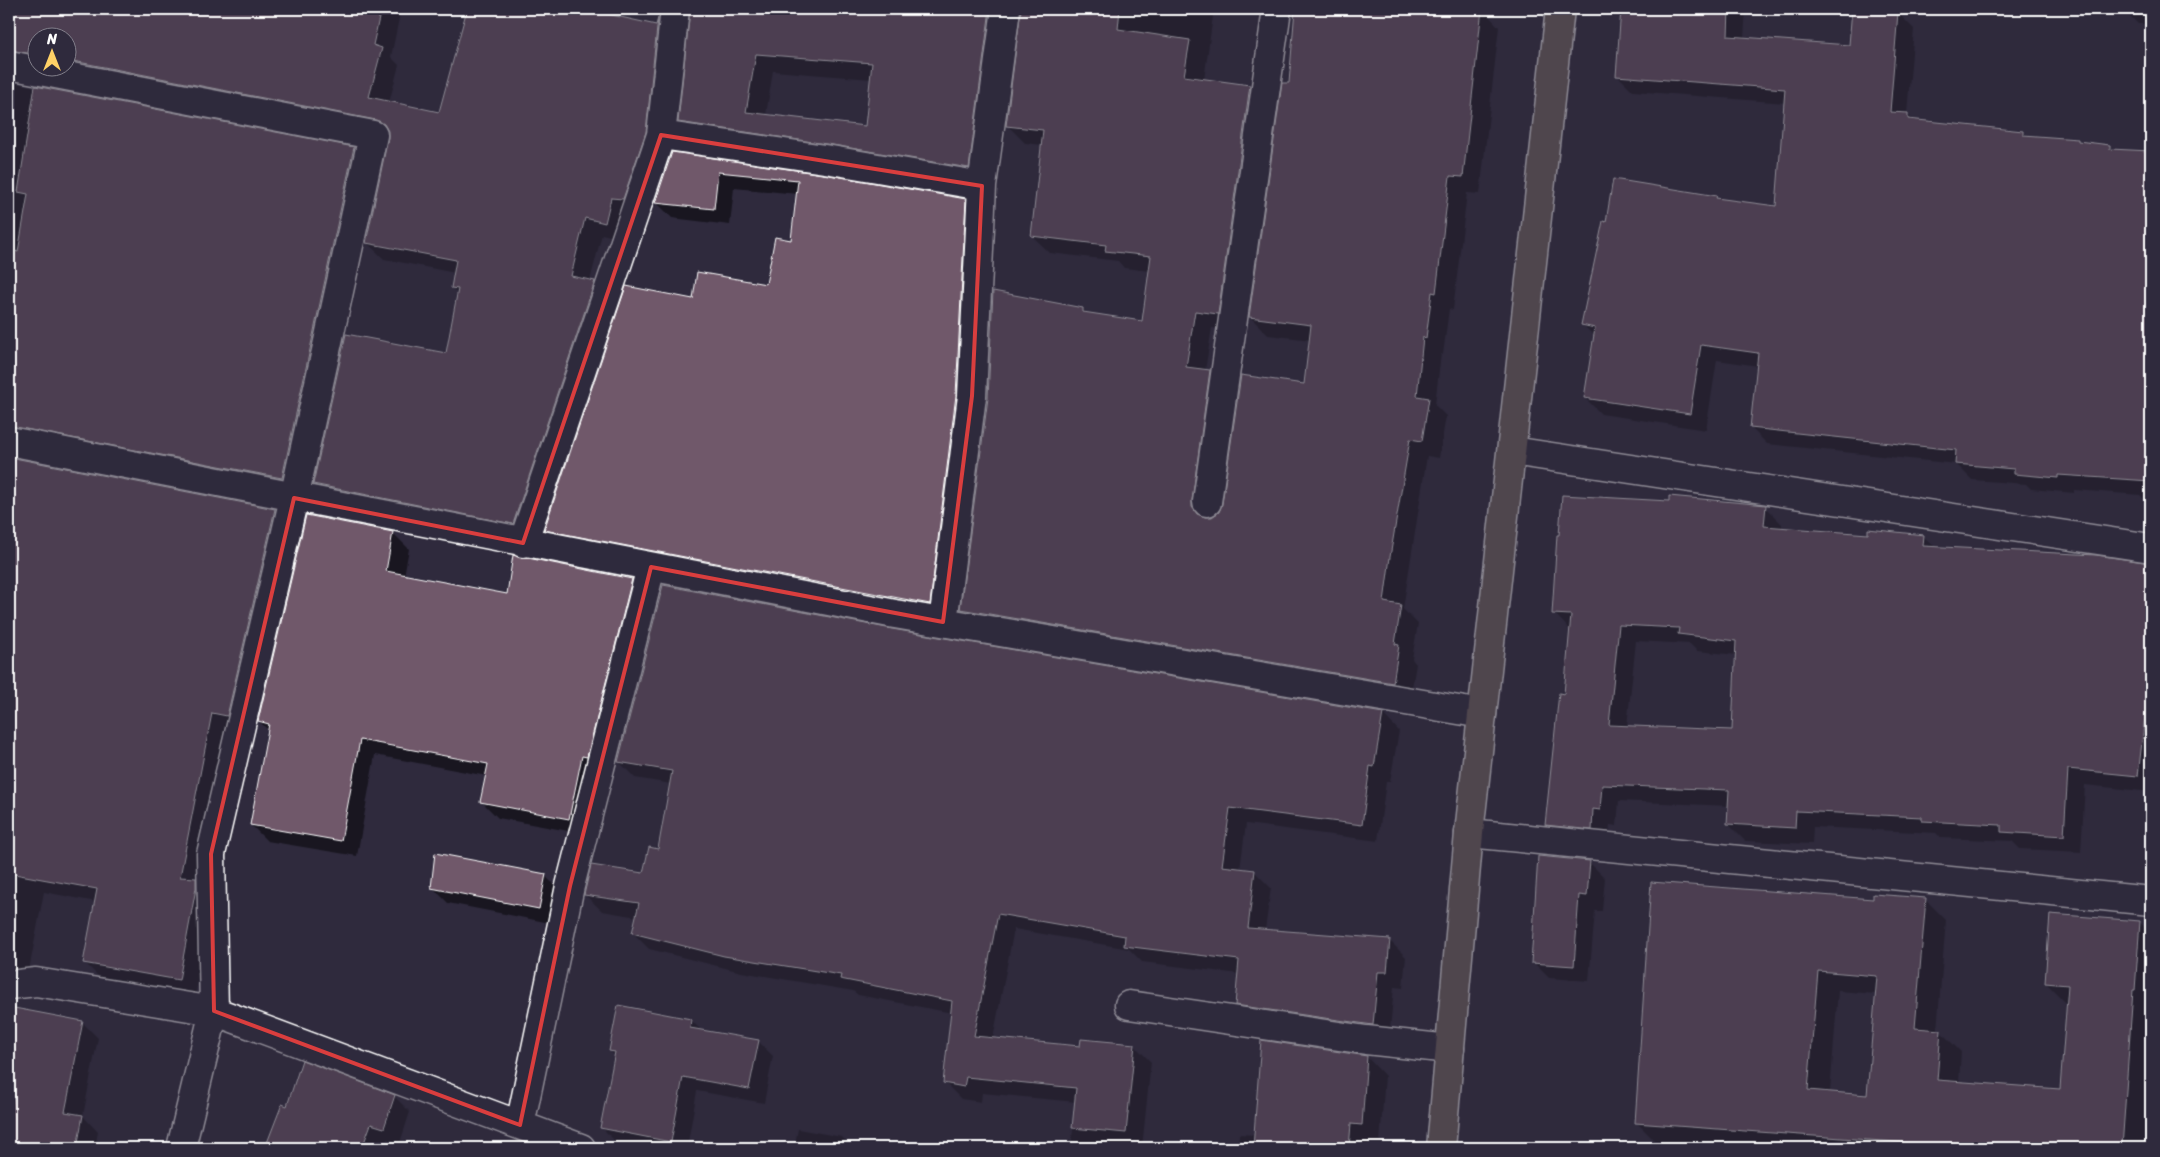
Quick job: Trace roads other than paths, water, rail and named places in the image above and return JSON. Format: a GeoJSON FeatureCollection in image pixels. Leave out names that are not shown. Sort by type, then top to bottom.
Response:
{"type":"FeatureCollection","features":[{"type":"Feature","properties":{"kind":"main road"},"geometry":{"type":"LineString","coordinates":[[1441,1148],[1469,833],[1560,9]]}},
{"type":"Feature","properties":{"kind":"street"},"geometry":{"type":"LineString","coordinates":[[524,543],[661,135],[675,9]]}},
{"type":"Feature","properties":{"kind":"street"},"geometry":{"type":"LineString","coordinates":[[943,622],[972,396],[982,186],[1006,9]]}},
{"type":"Feature","properties":{"kind":"street"},"geometry":{"type":"LineString","coordinates":[[1207,502],[1277,9]]}},
{"type":"Feature","properties":{"kind":"street"},"geometry":{"type":"LineString","coordinates":[[9,65],[373,135],[294,498],[211,854],[214,1011],[181,1148]]}},
{"type":"Feature","properties":{"kind":"street"},"geometry":{"type":"LineString","coordinates":[[661,135],[831,160],[982,186]]}},
{"type":"Feature","properties":{"kind":"street"},"geometry":{"type":"LineString","coordinates":[[9,441],[524,543],[943,622],[1482,714]]}},
{"type":"Feature","properties":{"kind":"street"},"geometry":{"type":"LineString","coordinates":[[1512,451],[2151,548]]}},
{"type":"Feature","properties":{"kind":"street"},"geometry":{"type":"LineString","coordinates":[[520,1125],[570,886],[651,567]]}},
{"type":"Feature","properties":{"kind":"street"},"geometry":{"type":"LineString","coordinates":[[1469,833],[2151,901]]}},
{"type":"Feature","properties":{"kind":"street"},"geometry":{"type":"LineString","coordinates":[[9,985],[36,982],[214,1011],[582,1148]]}},
{"type":"Feature","properties":{"kind":"street"},"geometry":{"type":"LineString","coordinates":[[1129,1005],[1366,1040],[1450,1049]]}}]}
